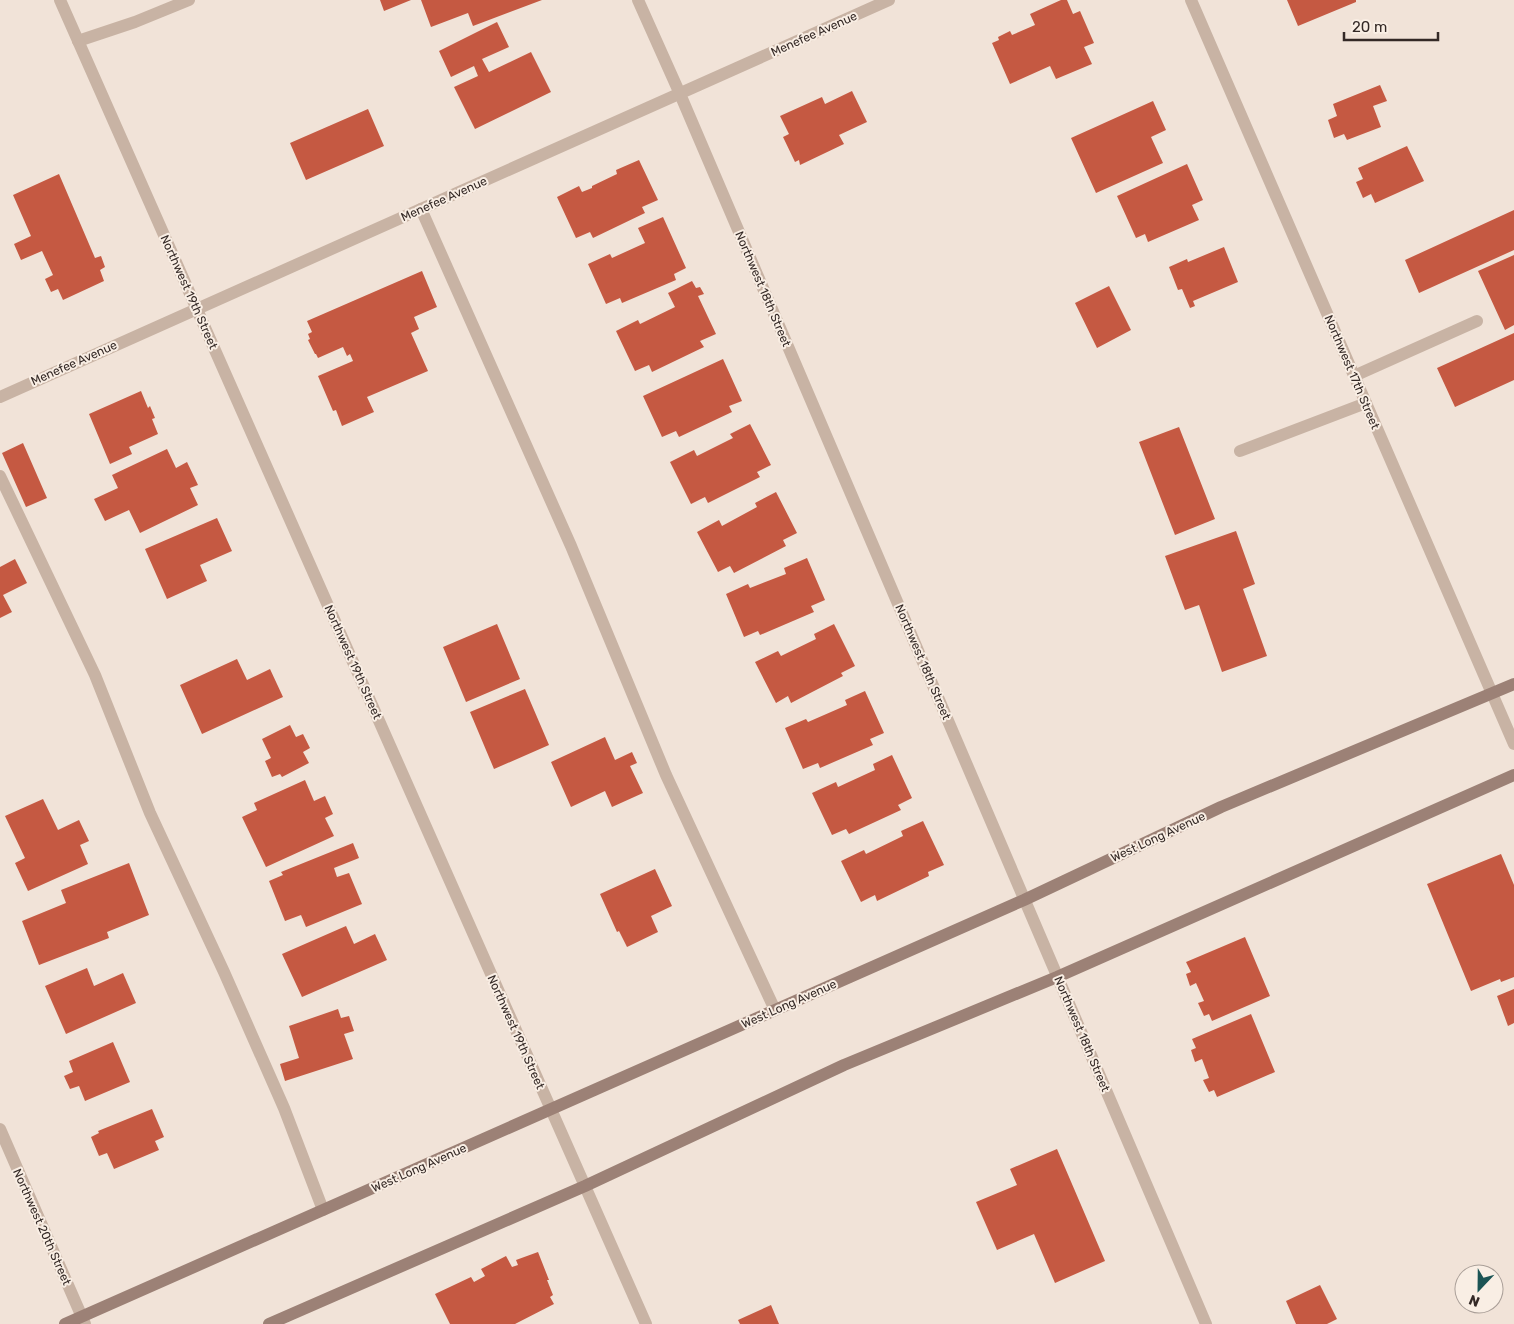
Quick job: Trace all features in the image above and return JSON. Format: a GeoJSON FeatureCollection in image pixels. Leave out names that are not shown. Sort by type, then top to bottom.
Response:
{"type":"FeatureCollection","features":[{"type":"Feature","properties":{"kind":"main road","name":"West Long Avenue"},"geometry":{"type":"LineString","coordinates":[[65,1324],[83,1320],[323,1210],[1024,900],[1221,807],[1514,684]]}},
{"type":"Feature","properties":{"kind":"main road"},"geometry":{"type":"LineString","coordinates":[[269,1324],[585,1186],[844,1065],[1057,976],[1514,775]]}},
{"type":"Feature","properties":{"kind":"street","name":"Northwest 19th Street"},"geometry":{"type":"LineString","coordinates":[[60,0],[646,1324]]}},
{"type":"Feature","properties":{"kind":"street"},"geometry":{"type":"LineString","coordinates":[[78,41],[135,22],[189,0]]}},
{"type":"Feature","properties":{"kind":"street","name":"Northwest 18th Street"},"geometry":{"type":"LineString","coordinates":[[638,0],[680,94],[1206,1324]]}},
{"type":"Feature","properties":{"kind":"street","name":"Menefee Avenue"},"geometry":{"type":"LineString","coordinates":[[0,397],[889,0]]}},
{"type":"Feature","properties":{"kind":"street","name":"Northwest 17th Street"},"geometry":{"type":"LineString","coordinates":[[1191,0],[1514,744]]}},
{"type":"Feature","properties":{"kind":"street"},"geometry":{"type":"LineString","coordinates":[[421,209],[571,546],[666,775],[775,1010]]}},
{"type":"Feature","properties":{"kind":"street"},"geometry":{"type":"LineString","coordinates":[[1354,376],[1477,321]]}},
{"type":"Feature","properties":{"kind":"street"},"geometry":{"type":"LineString","coordinates":[[1240,450],[1366,403]]}},
{"type":"Feature","properties":{"kind":"street"},"geometry":{"type":"LineString","coordinates":[[0,476],[95,675],[150,813],[224,972],[284,1108],[323,1210]]}},
{"type":"Feature","properties":{"kind":"street","name":"Northwest 20th Street"},"geometry":{"type":"LineString","coordinates":[[0,1129],[83,1320]]}},
{"type":"Feature","properties":{"kind":"building"},"geometry":{"type":"Polygon","coordinates":[[[380,0],[411,0],[384,11],[380,0]]]}},
{"type":"Feature","properties":{"kind":"building"},"geometry":{"type":"Polygon","coordinates":[[[421,0],[542,0],[473,26],[468,13],[431,27],[421,0]]]}},
{"type":"Feature","properties":{"kind":"building"},"geometry":{"type":"Polygon","coordinates":[[[1061,0],[1067,0],[1073,14],[1080,11],[1094,43],[1084,47],[1092,64],[1056,79],[1050,66],[1010,84],[992,43],[999,40],[998,37],[1010,31],[1012,35],[1035,25],[1030,14],[1061,0]]]}},
{"type":"Feature","properties":{"kind":"building"},"geometry":{"type":"Polygon","coordinates":[[[1287,0],[1356,0],[1356,2],[1298,26],[1287,0]]]}},
{"type":"Feature","properties":{"kind":"building"},"geometry":{"type":"Polygon","coordinates":[[[497,22],[509,47],[482,59],[489,72],[531,52],[551,92],[475,129],[454,87],[478,76],[474,66],[451,77],[439,51],[497,22]]]}},
{"type":"Feature","properties":{"kind":"building"},"geometry":{"type":"Polygon","coordinates":[[[1380,85],[1387,101],[1373,106],[1381,127],[1347,140],[1344,134],[1334,138],[1328,120],[1337,116],[1333,104],[1380,85]]]}},
{"type":"Feature","properties":{"kind":"building"},"geometry":{"type":"Polygon","coordinates":[[[852,91],[867,122],[839,135],[844,144],[800,165],[799,160],[795,162],[783,137],[789,134],[780,116],[822,97],[825,104],[852,91]]]}},
{"type":"Feature","properties":{"kind":"building"},"geometry":{"type":"Polygon","coordinates":[[[1153,101],[1166,130],[1151,137],[1163,163],[1096,193],[1071,138],[1153,101]]]}},
{"type":"Feature","properties":{"kind":"building"},"geometry":{"type":"Polygon","coordinates":[[[368,109],[384,146],[306,180],[290,143],[368,109]]]}},
{"type":"Feature","properties":{"kind":"building"},"geometry":{"type":"Polygon","coordinates":[[[1407,146],[1424,181],[1375,203],[1371,194],[1363,198],[1356,182],[1363,179],[1358,168],[1407,146]]]}},
{"type":"Feature","properties":{"kind":"building"},"geometry":{"type":"Polygon","coordinates":[[[639,160],[658,200],[642,207],[645,213],[593,238],[590,232],[576,238],[557,197],[579,186],[582,192],[592,188],[592,186],[617,174],[616,170],[639,160]]]}},
{"type":"Feature","properties":{"kind":"building"},"geometry":{"type":"Polygon","coordinates":[[[1187,164],[1203,200],[1192,205],[1199,220],[1148,242],[1145,234],[1136,238],[1117,196],[1187,164]]]}},
{"type":"Feature","properties":{"kind":"building"},"geometry":{"type":"Polygon","coordinates":[[[59,174],[95,258],[101,256],[105,267],[100,270],[104,281],[63,300],[58,289],[51,292],[45,279],[53,275],[42,251],[21,260],[14,244],[31,236],[13,195],[59,174]]]}},
{"type":"Feature","properties":{"kind":"building"},"geometry":{"type":"Polygon","coordinates":[[[1514,210],[1514,250],[1419,293],[1405,260],[1514,210]]]}},
{"type":"Feature","properties":{"kind":"building"},"geometry":{"type":"Polygon","coordinates":[[[663,217],[686,268],[674,274],[676,280],[622,303],[620,298],[606,304],[588,264],[610,254],[612,258],[645,243],[638,228],[663,217]]]}},
{"type":"Feature","properties":{"kind":"building"},"geometry":{"type":"Polygon","coordinates":[[[1224,247],[1238,282],[1193,301],[1195,306],[1190,308],[1182,289],[1178,290],[1169,267],[1187,259],[1188,262],[1224,247]]]}},
{"type":"Feature","properties":{"kind":"building"},"geometry":{"type":"Polygon","coordinates":[[[1514,255],[1514,325],[1505,330],[1478,271],[1514,255]]]}},
{"type":"Feature","properties":{"kind":"building"},"geometry":{"type":"Polygon","coordinates":[[[422,271],[437,307],[414,317],[419,329],[411,333],[428,371],[367,397],[374,412],[342,426],[336,410],[333,411],[318,376],[353,361],[350,354],[347,356],[343,347],[318,358],[308,340],[310,339],[308,334],[312,332],[307,321],[422,271]]]}},
{"type":"Feature","properties":{"kind":"building"},"geometry":{"type":"Polygon","coordinates":[[[692,281],[696,288],[700,287],[704,294],[698,296],[716,334],[700,341],[704,347],[652,372],[649,365],[635,371],[616,331],[638,320],[640,324],[675,307],[668,293],[692,281]]]}},
{"type":"Feature","properties":{"kind":"building"},"geometry":{"type":"Polygon","coordinates":[[[1109,286],[1131,330],[1097,348],[1075,303],[1109,286]]]}},
{"type":"Feature","properties":{"kind":"building"},"geometry":{"type":"Polygon","coordinates":[[[1514,333],[1514,380],[1455,407],[1437,368],[1514,333]]]}},
{"type":"Feature","properties":{"kind":"building"},"geometry":{"type":"Polygon","coordinates":[[[723,359],[742,401],[729,406],[732,412],[679,437],[676,431],[662,437],[643,396],[723,359]]]}},
{"type":"Feature","properties":{"kind":"building"},"geometry":{"type":"Polygon","coordinates":[[[141,391],[148,408],[150,406],[155,418],[152,419],[158,434],[129,447],[132,454],[110,464],[89,414],[141,391]]]}},
{"type":"Feature","properties":{"kind":"building"},"geometry":{"type":"Polygon","coordinates":[[[750,424],[771,465],[757,472],[760,477],[708,503],[705,497],[691,504],[670,462],[694,450],[697,456],[733,438],[730,434],[750,424]]]}},
{"type":"Feature","properties":{"kind":"building"},"geometry":{"type":"Polygon","coordinates":[[[1179,427],[1215,519],[1175,535],[1139,442],[1179,427]]]}},
{"type":"Feature","properties":{"kind":"building"},"geometry":{"type":"Polygon","coordinates":[[[23,443],[47,498],[26,507],[2,453],[23,443]]]}},
{"type":"Feature","properties":{"kind":"building"},"geometry":{"type":"Polygon","coordinates":[[[167,449],[176,468],[187,462],[198,485],[190,488],[198,505],[140,533],[129,510],[105,521],[94,499],[118,488],[112,475],[167,449]]]}},
{"type":"Feature","properties":{"kind":"building"},"geometry":{"type":"Polygon","coordinates":[[[776,492],[797,533],[783,540],[786,546],[734,573],[730,566],[718,572],[697,532],[719,520],[722,526],[757,507],[755,503],[776,492]]]}},
{"type":"Feature","properties":{"kind":"building"},"geometry":{"type":"Polygon","coordinates":[[[217,518],[232,551],[200,565],[207,581],[167,599],[145,549],[217,518]]]}},
{"type":"Feature","properties":{"kind":"building"},"geometry":{"type":"Polygon","coordinates":[[[1236,531],[1255,584],[1243,589],[1267,656],[1222,672],[1199,605],[1185,610],[1165,556],[1236,531]]]}},
{"type":"Feature","properties":{"kind":"building"},"geometry":{"type":"Polygon","coordinates":[[[807,558],[825,600],[811,606],[814,612],[760,635],[758,631],[744,637],[726,594],[748,584],[750,588],[786,574],[784,568],[807,558]]]}},
{"type":"Feature","properties":{"kind":"building"},"geometry":{"type":"Polygon","coordinates":[[[15,559],[27,583],[3,595],[12,612],[0,618],[0,567],[15,559]]]}},
{"type":"Feature","properties":{"kind":"building"},"geometry":{"type":"Polygon","coordinates":[[[497,624],[520,679],[466,702],[443,647],[497,624]]]}},
{"type":"Feature","properties":{"kind":"building"},"geometry":{"type":"Polygon","coordinates":[[[834,624],[855,666],[841,673],[843,676],[791,703],[788,696],[776,703],[755,662],[778,651],[781,656],[816,639],[814,634],[834,624]]]}},
{"type":"Feature","properties":{"kind":"building"},"geometry":{"type":"Polygon","coordinates":[[[237,659],[247,680],[270,669],[283,697],[202,734],[180,685],[237,659]]]}},
{"type":"Feature","properties":{"kind":"building"},"geometry":{"type":"Polygon","coordinates":[[[525,689],[549,745],[494,769],[470,712],[525,689]]]}},
{"type":"Feature","properties":{"kind":"building"},"geometry":{"type":"Polygon","coordinates":[[[865,691],[884,733],[870,739],[873,745],[820,768],[818,763],[803,769],[785,728],[806,719],[808,722],[847,705],[845,700],[865,691]]]}},
{"type":"Feature","properties":{"kind":"building"},"geometry":{"type":"Polygon","coordinates":[[[290,725],[296,737],[303,734],[310,748],[303,752],[309,763],[282,777],[280,774],[272,777],[265,761],[271,758],[262,739],[290,725]]]}},
{"type":"Feature","properties":{"kind":"building"},"geometry":{"type":"Polygon","coordinates":[[[605,737],[615,760],[632,752],[637,763],[630,766],[643,793],[612,807],[605,791],[571,807],[551,762],[605,737]]]}},
{"type":"Feature","properties":{"kind":"building"},"geometry":{"type":"Polygon","coordinates":[[[892,755],[912,798],[898,805],[901,810],[849,834],[846,829],[832,835],[812,793],[836,782],[838,787],[875,770],[873,764],[892,755]]]}},
{"type":"Feature","properties":{"kind":"building"},"geometry":{"type":"Polygon","coordinates":[[[305,780],[314,801],[325,796],[333,814],[325,818],[334,836],[266,867],[242,817],[257,810],[254,803],[305,780]]]}},
{"type":"Feature","properties":{"kind":"building"},"geometry":{"type":"Polygon","coordinates":[[[43,799],[58,830],[79,820],[89,841],[80,845],[88,864],[28,891],[15,863],[25,858],[5,816],[43,799]]]}},
{"type":"Feature","properties":{"kind":"building"},"geometry":{"type":"Polygon","coordinates":[[[923,821],[944,865],[928,872],[929,876],[877,901],[875,895],[861,902],[841,861],[864,850],[866,854],[903,836],[901,831],[923,821]]]}},
{"type":"Feature","properties":{"kind":"building"},"geometry":{"type":"Polygon","coordinates":[[[353,843],[359,858],[334,868],[337,877],[349,873],[362,904],[306,927],[301,915],[285,921],[269,881],[283,875],[281,872],[353,843]]]}},
{"type":"Feature","properties":{"kind":"building"},"geometry":{"type":"Polygon","coordinates":[[[1501,854],[1514,885],[1514,977],[1501,982],[1500,979],[1471,991],[1427,884],[1501,854]]]}},
{"type":"Feature","properties":{"kind":"building"},"geometry":{"type":"Polygon","coordinates":[[[129,863],[149,915],[107,932],[109,938],[39,965],[22,921],[66,903],[61,890],[129,863]]]}},
{"type":"Feature","properties":{"kind":"building"},"geometry":{"type":"Polygon","coordinates":[[[655,869],[672,906],[651,916],[658,932],[627,947],[619,931],[617,932],[600,894],[655,869]]]}},
{"type":"Feature","properties":{"kind":"building"},"geometry":{"type":"Polygon","coordinates":[[[346,926],[354,944],[375,934],[387,960],[302,997],[282,954],[346,926]]]}},
{"type":"Feature","properties":{"kind":"building"},"geometry":{"type":"Polygon","coordinates":[[[1245,937],[1270,996],[1212,1021],[1209,1014],[1204,1016],[1198,1003],[1204,1001],[1196,983],[1190,986],[1186,974],[1191,972],[1186,962],[1245,937]]]}},
{"type":"Feature","properties":{"kind":"building"},"geometry":{"type":"Polygon","coordinates":[[[87,968],[94,986],[123,973],[136,1003],[66,1034],[45,986],[87,968]]]}},
{"type":"Feature","properties":{"kind":"building"},"geometry":{"type":"Polygon","coordinates":[[[1514,989],[1514,1023],[1508,1026],[1497,996],[1514,989]]]}},
{"type":"Feature","properties":{"kind":"building"},"geometry":{"type":"Polygon","coordinates":[[[338,1009],[341,1018],[349,1016],[354,1031],[344,1034],[353,1059],[285,1081],[280,1064],[299,1058],[289,1026],[338,1009]]]}},
{"type":"Feature","properties":{"kind":"building"},"geometry":{"type":"Polygon","coordinates":[[[1251,1014],[1275,1072],[1217,1097],[1214,1090],[1209,1092],[1203,1080],[1209,1078],[1202,1059],[1195,1062],[1191,1050],[1196,1048],[1192,1039],[1251,1014]]]}},
{"type":"Feature","properties":{"kind":"building"},"geometry":{"type":"Polygon","coordinates":[[[113,1042],[130,1082],[85,1101],[79,1086],[70,1089],[64,1076],[73,1072],[69,1061],[113,1042]]]}},
{"type":"Feature","properties":{"kind":"building"},"geometry":{"type":"Polygon","coordinates":[[[152,1109],[164,1137],[155,1141],[159,1150],[114,1169],[107,1153],[99,1156],[91,1137],[99,1133],[98,1131],[152,1109]]]}},
{"type":"Feature","properties":{"kind":"building"},"geometry":{"type":"Polygon","coordinates":[[[1057,1149],[1105,1261],[1055,1283],[1034,1234],[997,1250],[976,1202],[1017,1185],[1010,1169],[1057,1149]]]}},
{"type":"Feature","properties":{"kind":"building"},"geometry":{"type":"Polygon","coordinates":[[[538,1252],[549,1280],[547,1280],[553,1295],[550,1297],[554,1304],[515,1324],[450,1324],[435,1294],[471,1277],[474,1282],[485,1276],[481,1269],[506,1256],[512,1267],[518,1265],[516,1260],[538,1252]]]}},
{"type":"Feature","properties":{"kind":"building"},"geometry":{"type":"Polygon","coordinates":[[[1320,1285],[1337,1319],[1327,1324],[1296,1324],[1286,1301],[1320,1285]]]}},
{"type":"Feature","properties":{"kind":"building"},"geometry":{"type":"Polygon","coordinates":[[[771,1305],[779,1324],[740,1324],[738,1320],[771,1305]]]}}]}
